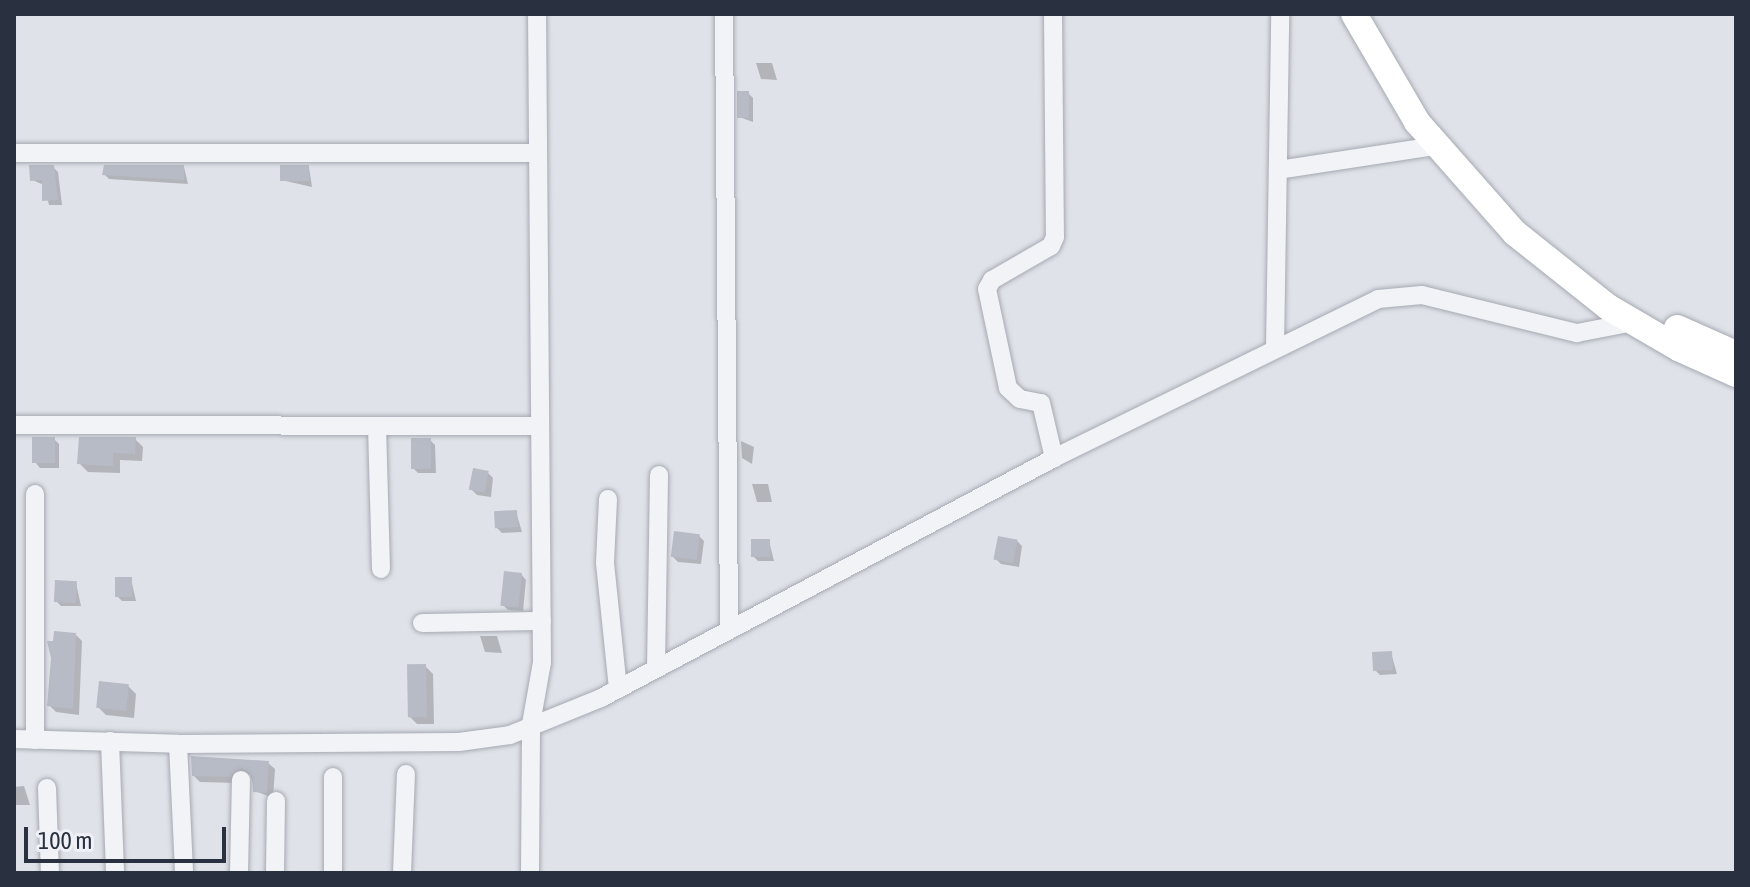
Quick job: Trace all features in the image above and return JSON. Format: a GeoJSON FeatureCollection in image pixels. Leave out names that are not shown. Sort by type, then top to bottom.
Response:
{"type":"FeatureCollection","features":[{"type":"Feature","properties":{"kind":"highway"},"geometry":{"type":"LineString","coordinates":[[1354,14],[1385,72],[1435,146],[1537,253],[1634,322],[1736,374]]}},
{"type":"Feature","properties":{"kind":"highway"},"geometry":{"type":"LineString","coordinates":[[1374,14],[1433,114],[1529,223],[1619,294],[1697,339],[1736,354]]}},
{"type":"Feature","properties":{"kind":"street"},"geometry":{"type":"LineString","coordinates":[[530,873],[531,724],[539,697],[542,621],[537,14]]}},
{"type":"Feature","properties":{"kind":"street"},"geometry":{"type":"LineString","coordinates":[[724,14],[729,630]]}},
{"type":"Feature","properties":{"kind":"street"},"geometry":{"type":"LineString","coordinates":[[1053,14],[1055,237],[1051,246],[992,280],[987,289],[1008,388],[1020,399],[1041,403],[1054,458]]}},
{"type":"Feature","properties":{"kind":"street"},"geometry":{"type":"LineString","coordinates":[[1275,348],[1280,14]]}},
{"type":"Feature","properties":{"kind":"street"},"geometry":{"type":"LineString","coordinates":[[1278,170],[1435,146]]}},
{"type":"Feature","properties":{"kind":"street"},"geometry":{"type":"LineString","coordinates":[[14,153],[537,153]]}},
{"type":"Feature","properties":{"kind":"street"},"geometry":{"type":"LineString","coordinates":[[14,739],[178,744],[490,740],[618,689],[1054,458],[1368,303],[1400,294],[1577,333],[1634,322]]}},
{"type":"Feature","properties":{"kind":"street"},"geometry":{"type":"LineString","coordinates":[[14,425],[538,426]]}},
{"type":"Feature","properties":{"kind":"street"},"geometry":{"type":"LineString","coordinates":[[377,426],[381,569]]}},
{"type":"Feature","properties":{"kind":"street"},"geometry":{"type":"LineString","coordinates":[[656,668],[659,475]]}},
{"type":"Feature","properties":{"kind":"street"},"geometry":{"type":"LineString","coordinates":[[35,494],[35,740]]}},
{"type":"Feature","properties":{"kind":"street"},"geometry":{"type":"LineString","coordinates":[[608,499],[605,563],[618,689]]}},
{"type":"Feature","properties":{"kind":"street"},"geometry":{"type":"LineString","coordinates":[[422,623],[542,621]]}},
{"type":"Feature","properties":{"kind":"street"},"geometry":{"type":"LineString","coordinates":[[110,741],[115,873]]}},
{"type":"Feature","properties":{"kind":"street"},"geometry":{"type":"LineString","coordinates":[[178,744],[184,873]]}},
{"type":"Feature","properties":{"kind":"street"},"geometry":{"type":"LineString","coordinates":[[402,873],[406,774]]}},
{"type":"Feature","properties":{"kind":"street"},"geometry":{"type":"LineString","coordinates":[[333,777],[333,873]]}},
{"type":"Feature","properties":{"kind":"street"},"geometry":{"type":"LineString","coordinates":[[239,873],[241,780]]}},
{"type":"Feature","properties":{"kind":"street"},"geometry":{"type":"LineString","coordinates":[[47,788],[50,873]]}},
{"type":"Feature","properties":{"kind":"street"},"geometry":{"type":"LineString","coordinates":[[275,873],[276,801]]}},
{"type":"Feature","properties":{"kind":"building"},"geometry":{"type":"Polygon","coordinates":[[[737,91],[749,91],[749,118],[737,118],[737,91]]]}},
{"type":"Feature","properties":{"kind":"building"},"geometry":{"type":"Polygon","coordinates":[[[29,165],[54,165],[58,200],[42,201],[42,180],[30,181],[29,165]]]}},
{"type":"Feature","properties":{"kind":"building"},"geometry":{"type":"Polygon","coordinates":[[[104,165],[184,165],[184,180],[102,175],[104,165]]]}},
{"type":"Feature","properties":{"kind":"building"},"geometry":{"type":"Polygon","coordinates":[[[280,165],[309,165],[309,181],[280,181],[280,165]]]}},
{"type":"Feature","properties":{"kind":"building"},"geometry":{"type":"Polygon","coordinates":[[[32,437],[55,437],[55,463],[32,463],[32,437]]]}},
{"type":"Feature","properties":{"kind":"building"},"geometry":{"type":"Polygon","coordinates":[[[79,437],[136,437],[135,454],[113,453],[113,466],[77,464],[79,437]]]}},
{"type":"Feature","properties":{"kind":"building"},"geometry":{"type":"Polygon","coordinates":[[[411,438],[431,438],[431,469],[411,469],[411,438]]]}},
{"type":"Feature","properties":{"kind":"building"},"geometry":{"type":"Polygon","coordinates":[[[473,468],[489,471],[485,493],[469,490],[473,468]]]}},
{"type":"Feature","properties":{"kind":"building"},"geometry":{"type":"Polygon","coordinates":[[[517,510],[518,527],[495,528],[494,511],[517,510]]]}},
{"type":"Feature","properties":{"kind":"building"},"geometry":{"type":"Polygon","coordinates":[[[674,531],[700,534],[697,560],[671,557],[674,531]]]}},
{"type":"Feature","properties":{"kind":"building"},"geometry":{"type":"Polygon","coordinates":[[[998,536],[1018,540],[1013,563],[993,560],[998,536]]]}},
{"type":"Feature","properties":{"kind":"building"},"geometry":{"type":"Polygon","coordinates":[[[751,539],[770,539],[770,557],[751,557],[751,539]]]}},
{"type":"Feature","properties":{"kind":"building"},"geometry":{"type":"Polygon","coordinates":[[[504,571],[522,573],[518,608],[500,606],[504,571]]]}},
{"type":"Feature","properties":{"kind":"building"},"geometry":{"type":"Polygon","coordinates":[[[115,577],[132,577],[132,597],[115,597],[115,577]]]}},
{"type":"Feature","properties":{"kind":"building"},"geometry":{"type":"Polygon","coordinates":[[[55,580],[77,581],[76,603],[54,602],[55,580]]]}},
{"type":"Feature","properties":{"kind":"building"},"geometry":{"type":"Polygon","coordinates":[[[54,631],[76,633],[73,709],[47,706],[51,658],[47,641],[53,641],[54,631]]]}},
{"type":"Feature","properties":{"kind":"building"},"geometry":{"type":"Polygon","coordinates":[[[1392,651],[1393,670],[1373,671],[1372,652],[1392,651]]]}},
{"type":"Feature","properties":{"kind":"building"},"geometry":{"type":"Polygon","coordinates":[[[407,664],[426,664],[427,717],[408,717],[407,664]]]}},
{"type":"Feature","properties":{"kind":"building"},"geometry":{"type":"Polygon","coordinates":[[[99,681],[129,684],[126,711],[96,708],[99,681]]]}},
{"type":"Feature","properties":{"kind":"building"},"geometry":{"type":"Polygon","coordinates":[[[191,756],[269,761],[267,793],[253,792],[252,775],[242,768],[230,777],[192,776],[191,756]]]}}]}
